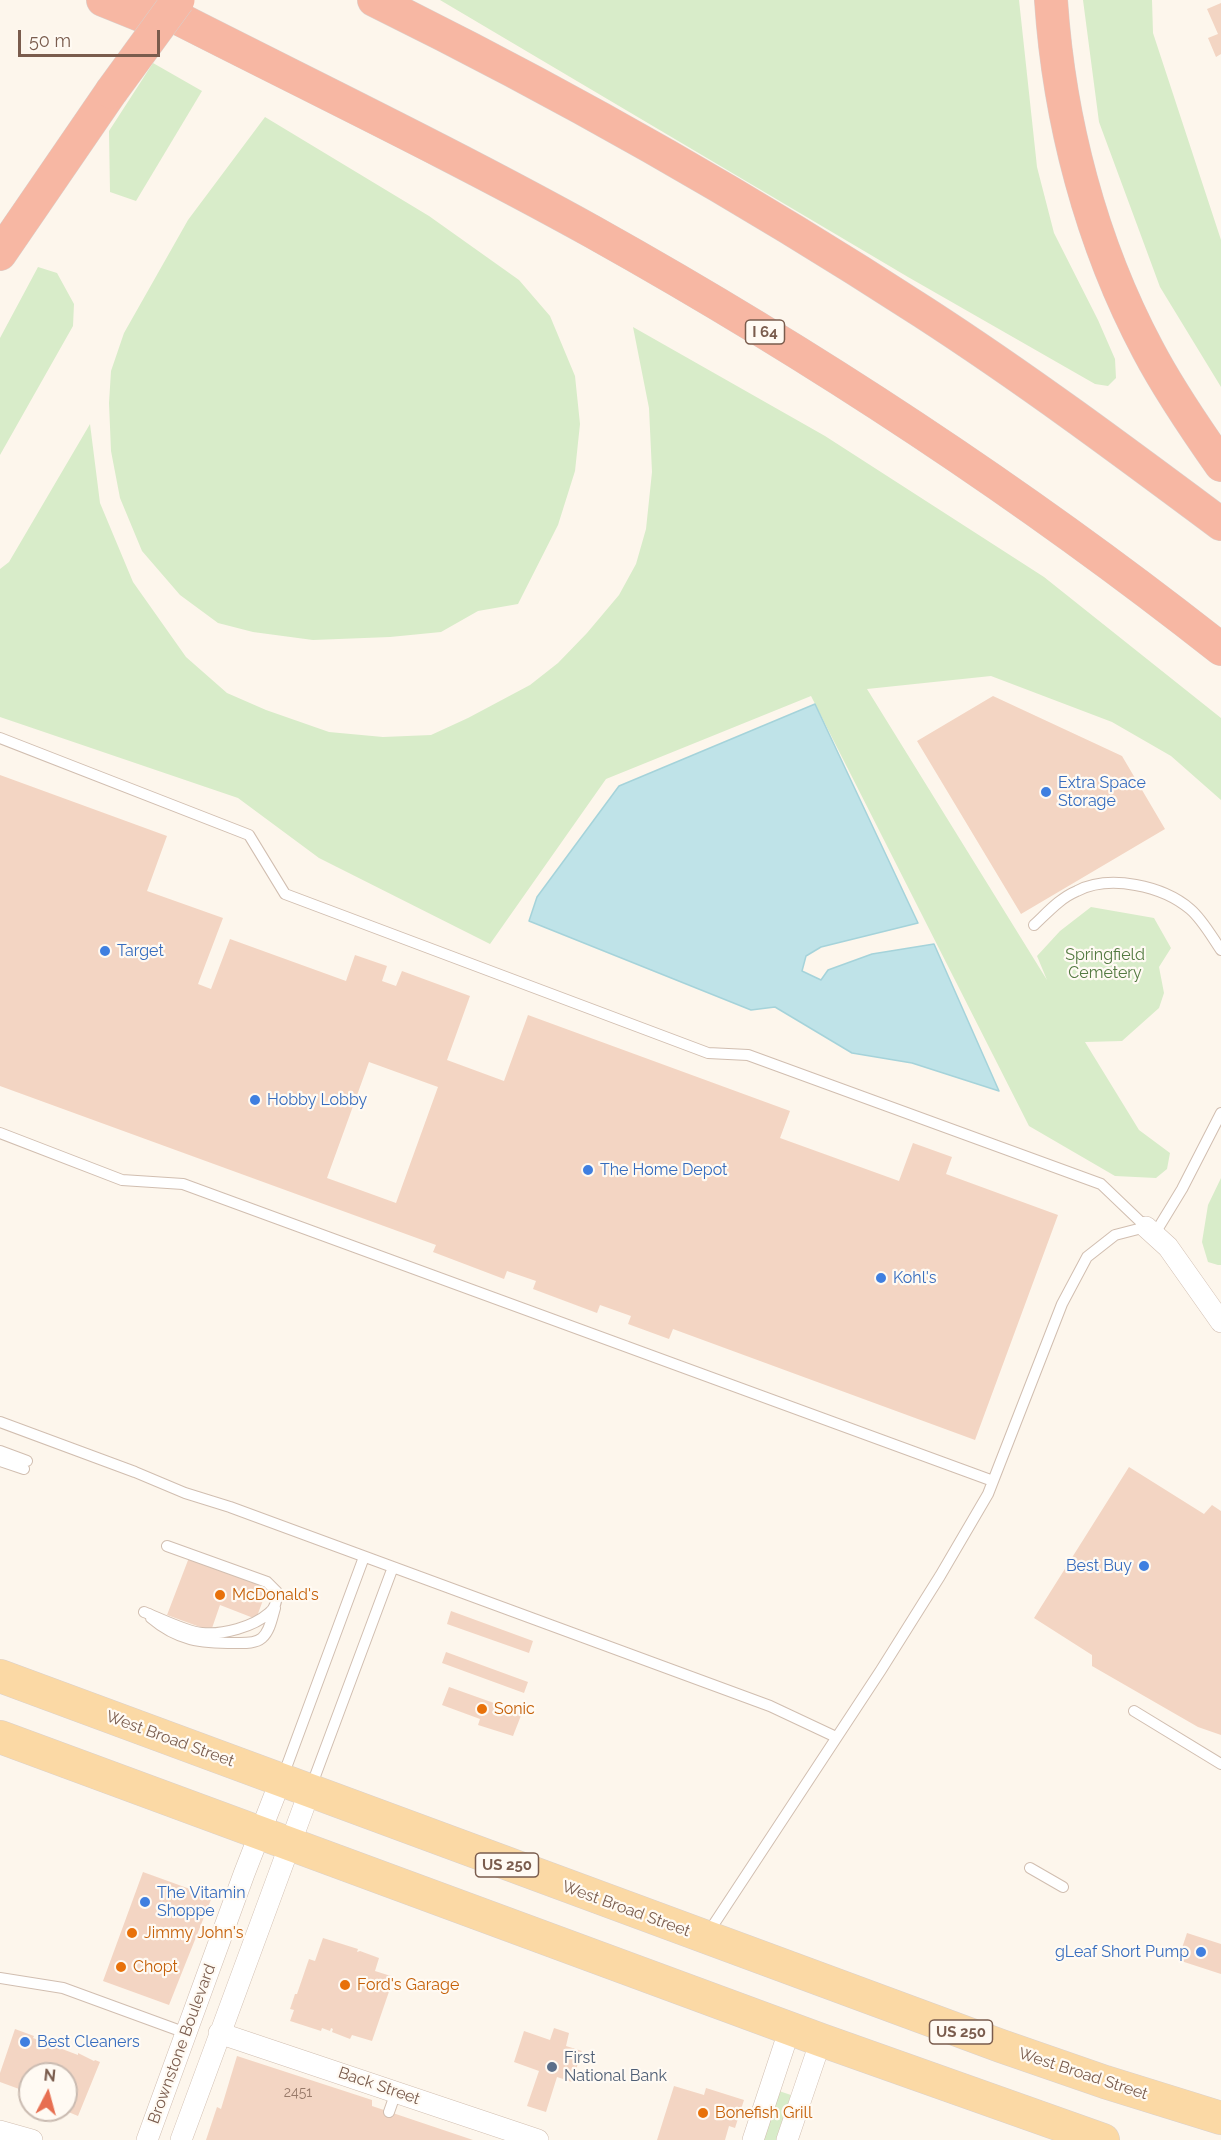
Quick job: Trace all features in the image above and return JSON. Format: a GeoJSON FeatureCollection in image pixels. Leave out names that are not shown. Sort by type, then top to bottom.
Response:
{"type":"FeatureCollection","features":[{"type":"Feature","properties":{"kind":"highway"},"geometry":{"type":"LineString","coordinates":[[103,0],[276,69]]}},
{"type":"Feature","properties":{"kind":"highway","name":"I 64"},"geometry":{"type":"LineString","coordinates":[[142,0],[540,204],[771,336],[994,480],[1060,526],[1221,649]]}},
{"type":"Feature","properties":{"kind":"highway"},"geometry":{"type":"LineString","coordinates":[[0,254],[111,92],[178,0]]}},
{"type":"Feature","properties":{"kind":"highway"},"geometry":{"type":"LineString","coordinates":[[374,0],[586,112],[809,240],[924,313],[1038,390],[1221,524]]}},
{"type":"Feature","properties":{"kind":"highway"},"geometry":{"type":"LineString","coordinates":[[1051,0],[1062,91],[1075,152],[1114,276],[1148,350],[1221,465]]}},
{"type":"Feature","properties":{"kind":"main road","name":"West Broad Street"},"geometry":{"type":"LineString","coordinates":[[0,1676],[1032,2057],[1221,2118]]}},
{"type":"Feature","properties":{"kind":"main road"},"geometry":{"type":"LineString","coordinates":[[0,1737],[821,2040],[1103,2140]]}},
{"type":"Feature","properties":{"kind":"street"},"geometry":{"type":"LineString","coordinates":[[1150,1231],[1168,1247],[1221,1322]]}},
{"type":"Feature","properties":{"kind":"street","name":"Brownstone Boulevard"},"geometry":{"type":"LineString","coordinates":[[147,2140],[186,2033],[275,1838],[296,1785]]}},
{"type":"Feature","properties":{"kind":"street","name":"Brownstone Boulevard"},"geometry":{"type":"LineString","coordinates":[[181,2140],[219,2033],[275,1838],[296,1785]]}},
{"type":"Feature","properties":{"kind":"street"},"geometry":{"type":"LineString","coordinates":[[753,2140],[790,2028]]}},
{"type":"Feature","properties":{"kind":"street","name":"Back Street"},"geometry":{"type":"LineString","coordinates":[[219,2033],[393,2102],[538,2140]]}},
{"type":"Feature","properties":{"kind":"street"},"geometry":{"type":"LineString","coordinates":[[787,2140],[821,2040]]}},
{"type":"Feature","properties":{"kind":"street"},"geometry":{"type":"LineString","coordinates":[[0,2131],[32,2140]]}},
{"type":"Feature","properties":{"kind":"lane"},"geometry":{"type":"LineString","coordinates":[[0,738],[249,835],[285,894],[708,1053],[748,1055],[1101,1184],[1150,1231]]}},
{"type":"Feature","properties":{"kind":"lane"},"geometry":{"type":"LineString","coordinates":[[1034,926],[1061,901],[1078,890],[1100,884],[1149,887],[1174,898],[1192,911],[1221,950]]}},
{"type":"Feature","properties":{"kind":"lane"},"geometry":{"type":"LineString","coordinates":[[705,1938],[940,1576],[988,1494],[1062,1304],[1087,1257],[1115,1235],[1150,1231],[1182,1189],[1221,1113]]}},
{"type":"Feature","properties":{"kind":"lane"},"geometry":{"type":"LineString","coordinates":[[0,1133],[122,1180],[183,1184],[993,1481]]}},
{"type":"Feature","properties":{"kind":"lane"},"geometry":{"type":"LineString","coordinates":[[0,1422],[770,1706],[836,1737]]}},
{"type":"Feature","properties":{"kind":"lane"},"geometry":{"type":"LineString","coordinates":[[0,1451],[25,1465],[0,1461]]}},
{"type":"Feature","properties":{"kind":"lane"},"geometry":{"type":"LineString","coordinates":[[167,1546],[267,1582],[277,1592],[277,1603],[267,1632],[260,1640],[249,1643],[204,1643],[162,1628],[144,1612],[201,1633],[230,1631],[251,1623],[270,1613],[277,1603]]}},
{"type":"Feature","properties":{"kind":"lane"},"geometry":{"type":"LineString","coordinates":[[296,1785],[364,1557]]}},
{"type":"Feature","properties":{"kind":"lane"},"geometry":{"type":"LineString","coordinates":[[296,1785],[393,1568]]}},
{"type":"Feature","properties":{"kind":"lane"},"geometry":{"type":"LineString","coordinates":[[1134,1711],[1221,1764]]}},
{"type":"Feature","properties":{"kind":"lane"},"geometry":{"type":"LineString","coordinates":[[1030,1868],[1063,1887]]}},
{"type":"Feature","properties":{"kind":"lane"},"geometry":{"type":"LineString","coordinates":[[0,1978],[63,1988],[186,2033]]}},
{"type":"Feature","properties":{"kind":"green space"},"geometry":{"type":"Polygon","coordinates":[[[440,0],[1019,0],[1037,167],[1054,233],[1115,359],[1116,378],[1108,386],[1095,384],[908,277],[440,0]]]}},
{"type":"Feature","properties":{"kind":"green space"},"geometry":{"type":"Polygon","coordinates":[[[1083,0],[1152,0],[1153,33],[1221,240],[1221,387],[1160,287],[1099,122],[1083,0]]]}},
{"type":"Feature","properties":{"kind":"green space"},"geometry":{"type":"Polygon","coordinates":[[[153,63],[202,91],[136,201],[110,192],[109,131],[153,63]]]}},
{"type":"Feature","properties":{"kind":"green space"},"geometry":{"type":"Polygon","coordinates":[[[265,117],[429,216],[519,280],[550,316],[575,376],[580,424],[575,471],[558,525],[518,604],[478,611],[441,632],[390,637],[313,640],[253,632],[218,623],[180,595],[142,551],[120,498],[111,451],[109,403],[111,371],[124,333],[188,220],[265,117]]]}},
{"type":"Feature","properties":{"kind":"green space"},"geometry":{"type":"Polygon","coordinates":[[[38,267],[57,273],[74,304],[73,326],[0,455],[0,338],[38,267]]]}},
{"type":"Feature","properties":{"kind":"green space","name":"Springfield Cemetery"},"geometry":{"type":"Polygon","coordinates":[[[633,327],[825,436],[1044,577],[1221,718],[1221,800],[1171,756],[1112,722],[991,676],[867,689],[1047,980],[1037,956],[1060,931],[1091,907],[1154,918],[1171,948],[1159,967],[1164,993],[1159,1008],[1122,1041],[1085,1042],[1139,1130],[1170,1153],[1167,1169],[1156,1178],[1115,1176],[1029,1126],[811,696],[606,779],[490,944],[319,858],[238,798],[0,717],[0,569],[9,562],[90,424],[100,503],[133,582],[186,657],[227,693],[266,710],[329,732],[383,737],[431,735],[530,685],[558,663],[587,633],[619,595],[636,564],[646,529],[652,472],[649,408],[633,327]]]}},
{"type":"Feature","properties":{"kind":"green space"},"geometry":{"type":"Polygon","coordinates":[[[1221,1178],[1221,1265],[1218,1265],[1208,1262],[1202,1242],[1208,1205],[1221,1178]]]}},
{"type":"Feature","properties":{"kind":"green space"},"geometry":{"type":"Polygon","coordinates":[[[779,2091],[791,2095],[776,2140],[763,2140],[779,2091]]]}},
{"type":"Feature","properties":{"kind":"water"},"geometry":{"type":"Polygon","coordinates":[[[815,704],[918,923],[821,947],[806,956],[802,971],[821,980],[828,970],[872,954],[934,944],[999,1091],[912,1063],[852,1053],[775,1007],[751,1010],[529,921],[537,897],[619,786],[815,704]]]}},
{"type":"Feature","properties":{"kind":"building"},"geometry":{"type":"Polygon","coordinates":[[[1221,3],[1221,54],[1216,57],[1208,38],[1218,34],[1207,9],[1221,3]]]}},
{"type":"Feature","properties":{"kind":"building","name":"Extra Space Storage"},"geometry":{"type":"Polygon","coordinates":[[[993,696],[1122,756],[1165,829],[1021,914],[917,741],[993,696]]]}},
{"type":"Feature","properties":{"kind":"building"},"geometry":{"type":"Polygon","coordinates":[[[0,775],[167,836],[147,891],[223,918],[198,984],[211,989],[230,939],[346,981],[355,955],[387,966],[382,981],[396,986],[402,971],[470,996],[447,1060],[504,1081],[528,1015],[790,1111],[780,1138],[899,1181],[913,1143],[952,1157],[946,1174],[1058,1215],[975,1440],[673,1329],[669,1339],[628,1324],[631,1316],[600,1305],[597,1313],[533,1289],[536,1281],[507,1271],[504,1279],[433,1252],[436,1245],[0,1086],[0,775]],[[369,1062],[327,1178],[396,1203],[438,1087],[369,1062]]]}},
{"type":"Feature","properties":{"kind":"building","name":"Best Buy"},"geometry":{"type":"Polygon","coordinates":[[[1129,1467],[1204,1514],[1212,1505],[1221,1511],[1221,1735],[1198,1727],[1092,1666],[1092,1655],[1034,1618],[1129,1467]]]}},
{"type":"Feature","properties":{"kind":"building","name":"McDonald's"},"geometry":{"type":"Polygon","coordinates":[[[190,1555],[269,1584],[256,1619],[220,1605],[211,1631],[167,1615],[190,1555]]]}},
{"type":"Feature","properties":{"kind":"building"},"geometry":{"type":"Polygon","coordinates":[[[451,1611],[533,1641],[529,1653],[447,1624],[451,1611]]]}},
{"type":"Feature","properties":{"kind":"building"},"geometry":{"type":"Polygon","coordinates":[[[446,1652],[528,1682],[524,1693],[442,1663],[446,1652]]]}},
{"type":"Feature","properties":{"kind":"building","name":"Sonic"},"geometry":{"type":"Polygon","coordinates":[[[449,1687],[522,1713],[513,1736],[478,1725],[480,1719],[442,1705],[449,1687]]]}},
{"type":"Feature","properties":{"kind":"building"},"geometry":{"type":"Polygon","coordinates":[[[143,1872],[212,1897],[169,2005],[103,1981],[143,1872]]]}},
{"type":"Feature","properties":{"kind":"building","name":"gLeaf Short Pump"},"geometry":{"type":"Polygon","coordinates":[[[1187,1933],[1221,1944],[1221,1974],[1178,1960],[1187,1933]]]}},
{"type":"Feature","properties":{"kind":"building","name":"Ford's Garage"},"geometry":{"type":"Polygon","coordinates":[[[323,1938],[379,1958],[375,1971],[394,1977],[372,2041],[352,2035],[350,2039],[332,2032],[331,2028],[330,2031],[322,2028],[321,2031],[290,2021],[294,2010],[290,2009],[295,1994],[297,1994],[309,1959],[315,1961],[323,1938]]]}},
{"type":"Feature","properties":{"kind":"building","name":"First National Bank"},"geometry":{"type":"Polygon","coordinates":[[[554,2028],[569,2033],[566,2046],[582,2051],[572,2082],[557,2077],[546,2112],[527,2106],[539,2071],[514,2062],[524,2031],[550,2040],[554,2028]]]}},
{"type":"Feature","properties":{"kind":"building"},"geometry":{"type":"Polygon","coordinates":[[[15,2029],[34,2036],[33,2038],[100,2062],[78,2116],[78,2062],[18,2062],[18,2089],[0,2082],[0,2073],[15,2029]]]}},
{"type":"Feature","properties":{"kind":"building"},"geometry":{"type":"Polygon","coordinates":[[[237,2056],[372,2100],[372,2106],[473,2140],[206,2140],[217,2107],[221,2109],[237,2056]]]}},
{"type":"Feature","properties":{"kind":"building","name":"Bonefish Grill"},"geometry":{"type":"Polygon","coordinates":[[[674,2086],[704,2095],[706,2088],[744,2100],[735,2128],[729,2126],[725,2140],[657,2140],[674,2086]]]}},
{"type":"Feature","properties":{"kind":"place","name":"Extra Space Storage"},"geometry":{"type":"Point","coordinates":[1046,792]}},
{"type":"Feature","properties":{"kind":"place","name":"Target"},"geometry":{"type":"Point","coordinates":[105,951]}},
{"type":"Feature","properties":{"kind":"place","name":"Hobby Lobby"},"geometry":{"type":"Point","coordinates":[255,1100]}},
{"type":"Feature","properties":{"kind":"place","name":"The Home Depot"},"geometry":{"type":"Point","coordinates":[588,1170]}},
{"type":"Feature","properties":{"kind":"place","name":"Kohl's"},"geometry":{"type":"Point","coordinates":[881,1278]}},
{"type":"Feature","properties":{"kind":"place","name":"Best Buy"},"geometry":{"type":"Point","coordinates":[1144,1566]}},
{"type":"Feature","properties":{"kind":"place","name":"McDonald's"},"geometry":{"type":"Point","coordinates":[220,1595]}},
{"type":"Feature","properties":{"kind":"place","name":"Sonic"},"geometry":{"type":"Point","coordinates":[482,1709]}},
{"type":"Feature","properties":{"kind":"place","name":"The Vitamin Shoppe"},"geometry":{"type":"Point","coordinates":[145,1902]}},
{"type":"Feature","properties":{"kind":"place","name":"Jimmy John's"},"geometry":{"type":"Point","coordinates":[132,1933]}},
{"type":"Feature","properties":{"kind":"place","name":"gLeaf Short Pump"},"geometry":{"type":"Point","coordinates":[1201,1952]}},
{"type":"Feature","properties":{"kind":"place","name":"Chopt"},"geometry":{"type":"Point","coordinates":[121,1967]}},
{"type":"Feature","properties":{"kind":"place","name":"Ford's Garage"},"geometry":{"type":"Point","coordinates":[345,1985]}},
{"type":"Feature","properties":{"kind":"place","name":"Best Cleaners"},"geometry":{"type":"Point","coordinates":[25,2042]}},
{"type":"Feature","properties":{"kind":"place","name":"First National Bank"},"geometry":{"type":"Point","coordinates":[552,2067]}},
{"type":"Feature","properties":{"kind":"place","name":"Bonefish Grill"},"geometry":{"type":"Point","coordinates":[703,2113]}}]}
